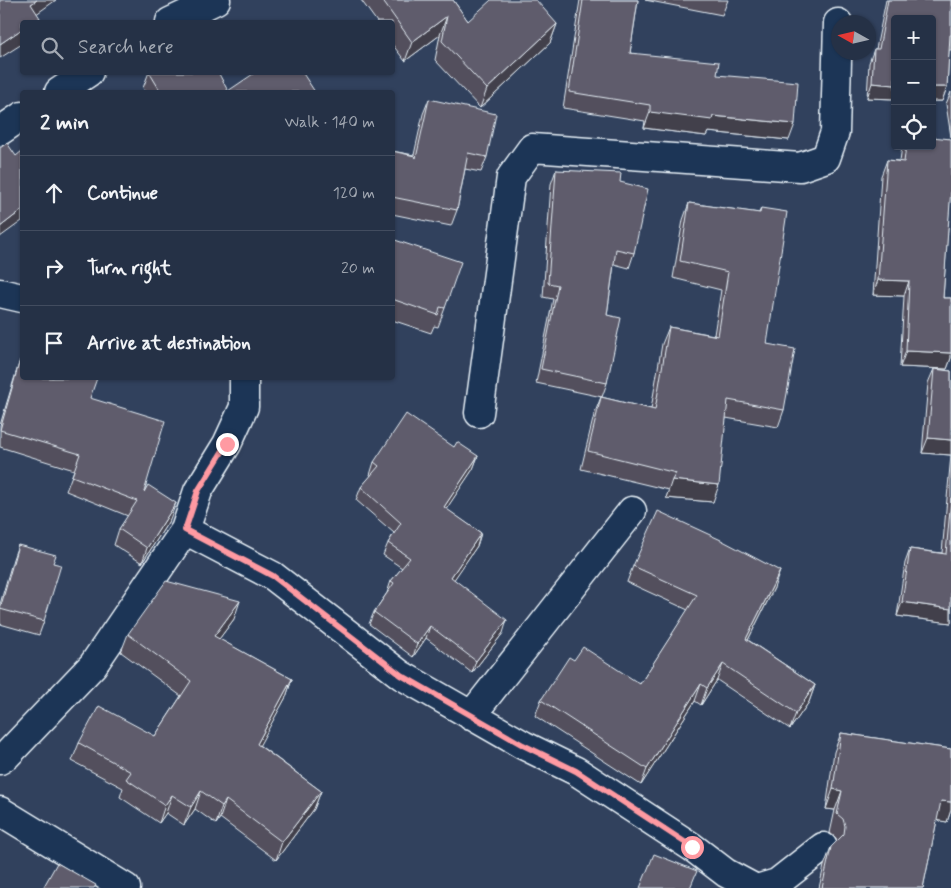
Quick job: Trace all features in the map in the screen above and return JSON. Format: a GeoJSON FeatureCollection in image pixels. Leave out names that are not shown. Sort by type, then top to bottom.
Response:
{"type":"FeatureCollection","features":[{"type":"Feature","properties":{"kind":"street"},"geometry":{"type":"LineString","coordinates":[[174,20],[216,0]]}},
{"type":"Feature","properties":{"kind":"street"},"geometry":{"type":"LineString","coordinates":[[839,15],[840,0]]}},
{"type":"Feature","properties":{"kind":"street"},"geometry":{"type":"LineString","coordinates":[[479,413],[511,177],[532,148],[800,167],[826,158],[836,132],[837,60]]}},
{"type":"Feature","properties":{"kind":"street"},"geometry":{"type":"LineString","coordinates":[[62,90],[84,75]]}},
{"type":"Feature","properties":{"kind":"street"},"geometry":{"type":"LineString","coordinates":[[0,131],[20,117]]}},
{"type":"Feature","properties":{"kind":"street"},"geometry":{"type":"LineString","coordinates":[[0,293],[20,298]]}},
{"type":"Feature","properties":{"kind":"street"},"geometry":{"type":"LineString","coordinates":[[0,760],[7,755],[93,665],[185,530],[198,491],[227,444],[244,407],[244,380]]}},
{"type":"Feature","properties":{"kind":"street"},"geometry":{"type":"LineString","coordinates":[[471,716],[632,511]]}},
{"type":"Feature","properties":{"kind":"street"},"geometry":{"type":"LineString","coordinates":[[185,530],[273,576],[401,675],[523,745],[576,771],[692,847],[726,874],[754,888]]}},
{"type":"Feature","properties":{"kind":"street"},"geometry":{"type":"LineString","coordinates":[[0,812],[126,888]]}},
{"type":"Feature","properties":{"kind":"street"},"geometry":{"type":"LineString","coordinates":[[760,888],[776,883],[823,846]]}},
{"type":"Feature","properties":{"kind":"building"},"geometry":{"type":"Polygon","coordinates":[[[0,0],[37,0],[31,4],[40,18],[36,20],[20,20],[20,30],[0,44],[0,0]]]}},
{"type":"Feature","properties":{"kind":"building"},"geometry":{"type":"Polygon","coordinates":[[[382,0],[453,0],[468,21],[491,0],[536,0],[557,24],[487,89],[442,41],[447,16],[412,42],[382,0]]]}},
{"type":"Feature","properties":{"kind":"building"},"geometry":{"type":"Polygon","coordinates":[[[583,0],[638,0],[630,53],[719,62],[717,75],[798,82],[795,124],[713,116],[712,120],[650,112],[650,105],[569,92],[583,0]]]}},
{"type":"Feature","properties":{"kind":"building"},"geometry":{"type":"Polygon","coordinates":[[[888,0],[951,0],[951,35],[947,87],[936,87],[936,15],[891,15],[891,85],[872,83],[873,60],[876,60],[876,49],[879,49],[888,0]]]}},
{"type":"Feature","properties":{"kind":"building"},"geometry":{"type":"Polygon","coordinates":[[[151,75],[220,75],[227,90],[160,90],[151,75]]]}},
{"type":"Feature","properties":{"kind":"building"},"geometry":{"type":"Polygon","coordinates":[[[252,75],[304,75],[314,90],[229,90],[252,75]]]}},
{"type":"Feature","properties":{"kind":"building"},"geometry":{"type":"Polygon","coordinates":[[[429,99],[496,114],[487,157],[468,153],[457,210],[395,198],[395,152],[415,156],[416,158],[429,99]]]}},
{"type":"Feature","properties":{"kind":"building"},"geometry":{"type":"Polygon","coordinates":[[[936,137],[951,139],[951,189],[943,298],[951,298],[951,353],[906,351],[909,281],[878,280],[887,160],[904,162],[906,150],[936,150],[936,137]]]}},
{"type":"Feature","properties":{"kind":"building"},"geometry":{"type":"Polygon","coordinates":[[[7,143],[16,156],[20,153],[20,212],[0,227],[0,148],[7,143]]]}},
{"type":"Feature","properties":{"kind":"building"},"geometry":{"type":"Polygon","coordinates":[[[556,170],[621,173],[620,182],[648,189],[634,253],[616,249],[607,315],[621,318],[607,383],[541,369],[558,285],[548,283],[556,170]]]}},
{"type":"Feature","properties":{"kind":"building"},"geometry":{"type":"Polygon","coordinates":[[[689,203],[760,213],[761,208],[787,212],[767,344],[795,349],[784,410],[728,400],[719,485],[672,480],[676,473],[588,451],[601,397],[655,410],[669,327],[718,336],[728,272],[680,261],[689,203]]]}},
{"type":"Feature","properties":{"kind":"building"},"geometry":{"type":"Polygon","coordinates":[[[395,240],[461,262],[445,308],[440,307],[438,315],[395,300],[395,240]]]}},
{"type":"Feature","properties":{"kind":"building"},"geometry":{"type":"Polygon","coordinates":[[[20,360],[20,380],[96,380],[90,398],[165,421],[144,492],[148,485],[176,503],[147,548],[119,529],[137,501],[72,476],[80,454],[0,430],[20,360]]]}},
{"type":"Feature","properties":{"kind":"building"},"geometry":{"type":"Polygon","coordinates":[[[934,369],[951,371],[951,440],[928,438],[934,369]]]}},
{"type":"Feature","properties":{"kind":"building"},"geometry":{"type":"Polygon","coordinates":[[[406,414],[454,447],[457,442],[478,456],[444,507],[481,533],[451,577],[507,620],[476,661],[430,626],[417,644],[374,612],[394,583],[391,581],[410,558],[388,543],[401,523],[361,487],[379,466],[374,462],[406,414]]]}},
{"type":"Feature","properties":{"kind":"building"},"geometry":{"type":"Polygon","coordinates":[[[951,498],[951,609],[902,602],[910,549],[946,554],[951,498]]]}},
{"type":"Feature","properties":{"kind":"building"},"geometry":{"type":"Polygon","coordinates":[[[658,511],[721,540],[780,571],[746,639],[815,685],[796,713],[723,664],[707,688],[701,684],[647,769],[541,700],[569,657],[574,660],[583,647],[640,684],[697,595],[633,566],[658,511]]]}},
{"type":"Feature","properties":{"kind":"building"},"geometry":{"type":"Polygon","coordinates":[[[18,545],[56,555],[53,563],[61,565],[44,621],[0,609],[18,545]]]}},
{"type":"Feature","properties":{"kind":"building"},"geometry":{"type":"Polygon","coordinates":[[[166,581],[240,601],[214,636],[292,679],[257,744],[321,791],[282,842],[226,800],[222,806],[201,791],[191,807],[172,795],[165,805],[126,779],[131,772],[79,743],[99,706],[155,736],[191,681],[128,634],[166,581]]]}},
{"type":"Feature","properties":{"kind":"building"},"geometry":{"type":"Polygon","coordinates":[[[841,733],[951,749],[951,802],[941,801],[923,888],[822,888],[831,847],[844,834],[845,826],[843,819],[837,814],[842,791],[833,789],[841,733]]]}},
{"type":"Feature","properties":{"kind":"building"},"geometry":{"type":"Polygon","coordinates":[[[654,854],[697,871],[690,888],[640,888],[654,854]]]}},
{"type":"Feature","properties":{"kind":"building"},"geometry":{"type":"Polygon","coordinates":[[[57,863],[96,885],[94,888],[43,888],[57,863]]]}},
{"type":"Feature","properties":{"kind":"route"},"geometry":{"type":"LineString","coordinates":[[227,444],[198,491],[185,530],[273,576],[401,675],[523,745],[576,771],[692,847]]}}]}
